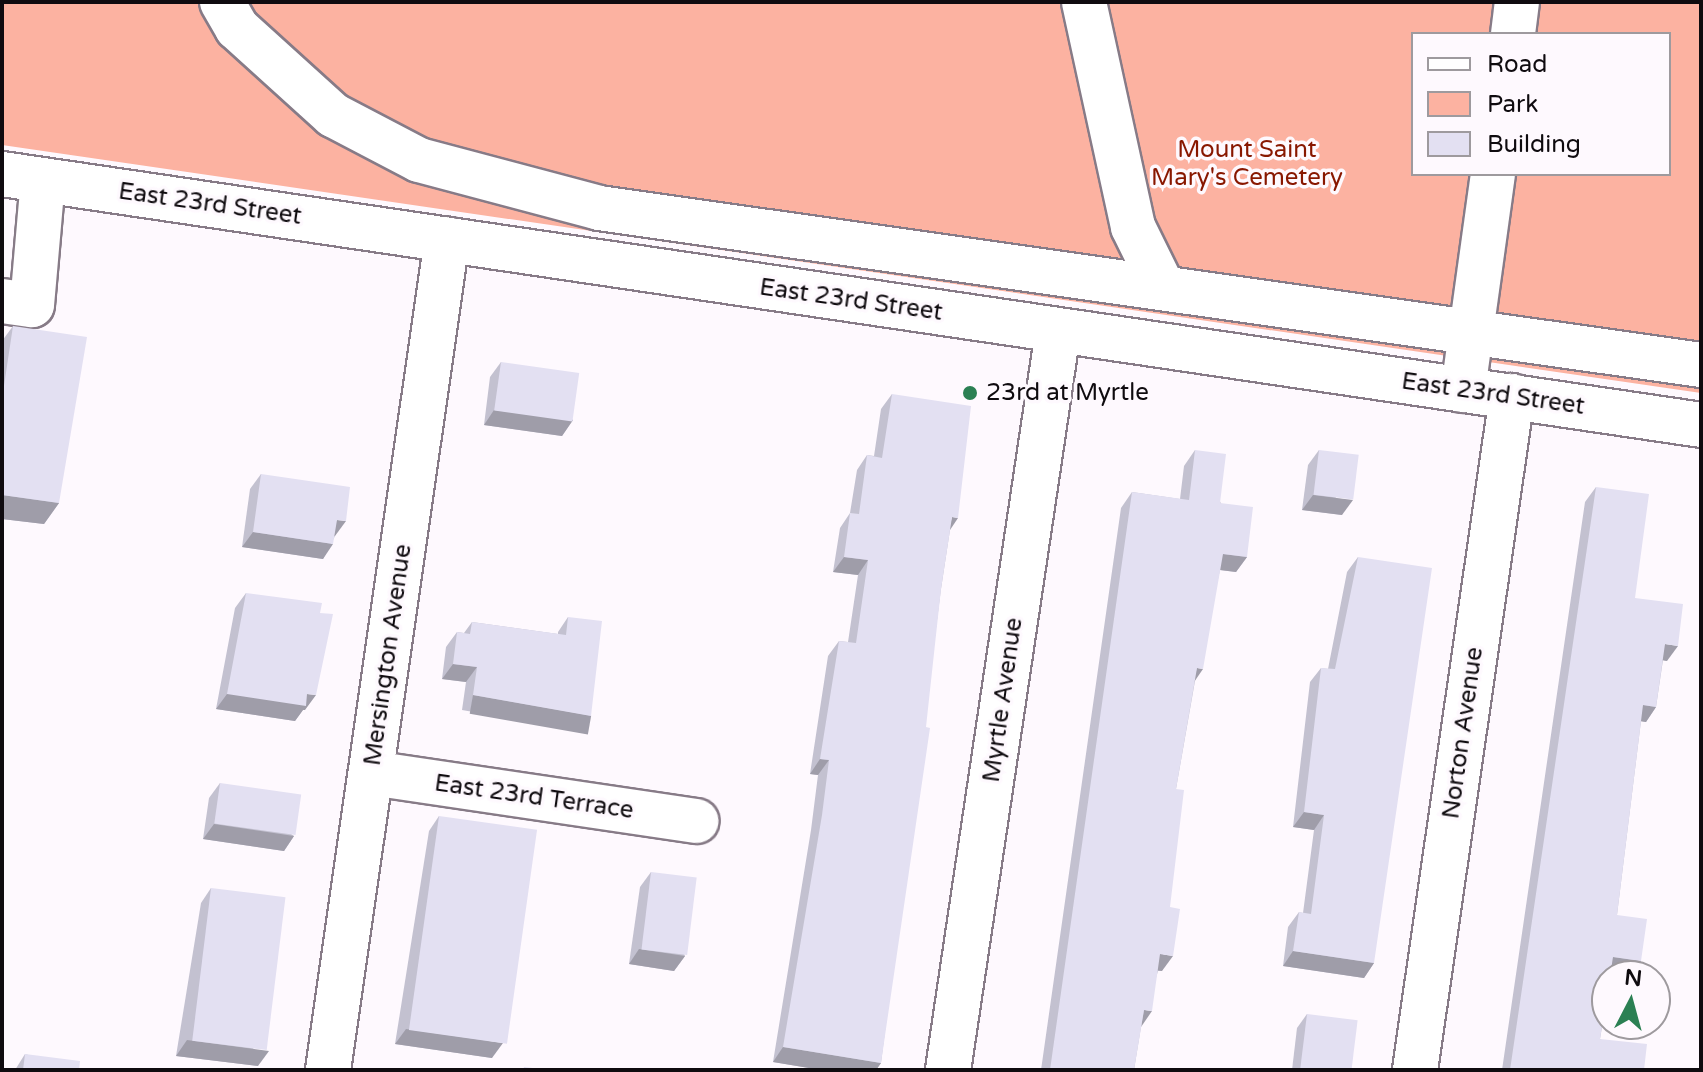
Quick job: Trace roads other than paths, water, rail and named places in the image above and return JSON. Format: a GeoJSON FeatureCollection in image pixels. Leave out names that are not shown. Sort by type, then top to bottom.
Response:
{"type":"FeatureCollection","features":[{"type":"Feature","properties":{"kind":"street"},"geometry":{"type":"LineString","coordinates":[[222,2],[237,28],[333,115],[419,160],[599,208],[1472,328],[1701,365]]}},
{"type":"Feature","properties":{"kind":"street"},"geometry":{"type":"LineString","coordinates":[[1084,2],[1133,227],[1162,286]]}},
{"type":"Feature","properties":{"kind":"street"},"geometry":{"type":"LineString","coordinates":[[1513,32],[1517,2]]}},
{"type":"Feature","properties":{"kind":"street"},"geometry":{"type":"LineString","coordinates":[[1463,390],[1493,176]]}},
{"type":"Feature","properties":{"kind":"street"},"geometry":{"type":"LineString","coordinates":[[2,301],[32,305],[22,177]]}},
{"type":"Feature","properties":{"kind":"street","name":"East 23rd Street"},"geometry":{"type":"LineString","coordinates":[[22,177],[1701,425]]}},
{"type":"Feature","properties":{"kind":"street","name":"Mersington Avenue"},"geometry":{"type":"LineString","coordinates":[[328,1070],[447,239]]}},
{"type":"Feature","properties":{"kind":"street","name":"Myrtle Avenue"},"geometry":{"type":"LineString","coordinates":[[948,1070],[1058,331]]}},
{"type":"Feature","properties":{"kind":"street","name":"Norton Avenue"},"geometry":{"type":"LineString","coordinates":[[1415,1070],[1512,396]]}},
{"type":"Feature","properties":{"kind":"street","name":"East 23rd Terrace"},"geometry":{"type":"LineString","coordinates":[[371,773],[696,821]]}},
{"type":"Feature","properties":{"kind":"place","name":"23rd at Myrtle"},"geometry":{"type":"Point","coordinates":[970,393]}},
{"type":"Feature","properties":{"kind":"park label","name":"Mount Saint Mary's Cemetery"},"geometry":{"type":"Point","coordinates":[1247,164]}}]}
